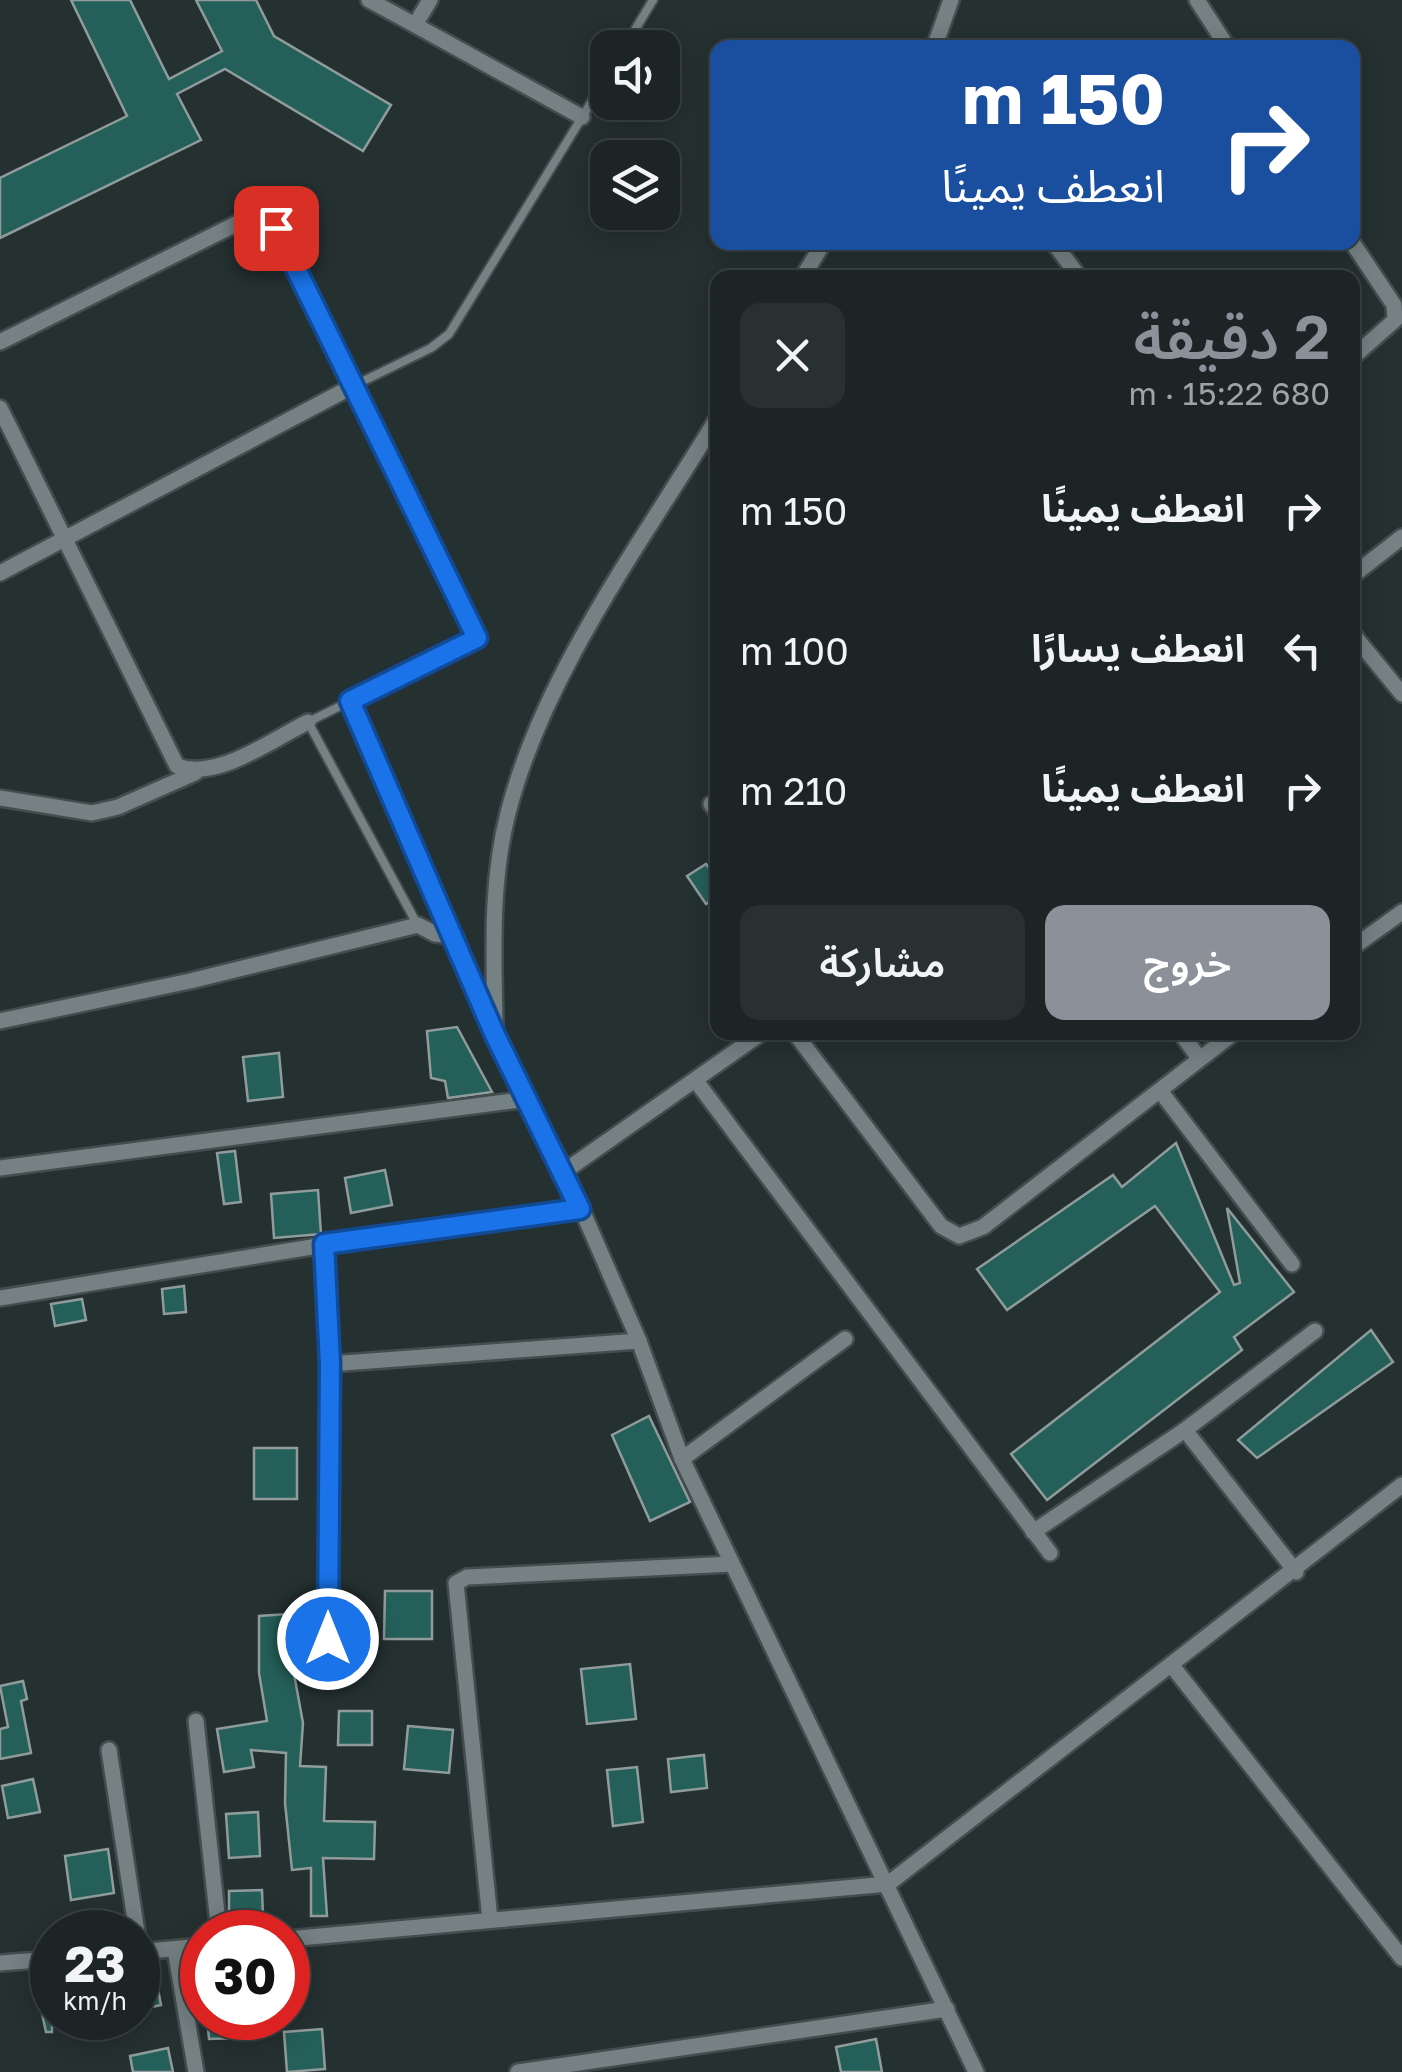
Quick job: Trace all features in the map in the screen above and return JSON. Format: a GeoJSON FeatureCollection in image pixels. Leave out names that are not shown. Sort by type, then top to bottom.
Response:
{"type":"FeatureCollection","features":[{"type":"Feature","properties":{"kind":"street"},"geometry":{"type":"LineString","coordinates":[[368,0],[582,118]]}},
{"type":"Feature","properties":{"kind":"street"},"geometry":{"type":"LineString","coordinates":[[415,26],[430,0]]}},
{"type":"Feature","properties":{"kind":"street"},"geometry":{"type":"LineString","coordinates":[[937,40],[951,0]]}},
{"type":"Feature","properties":{"kind":"street"},"geometry":{"type":"LineString","coordinates":[[1198,0],[1223,40]]}},
{"type":"Feature","properties":{"kind":"street"},"geometry":{"type":"LineString","coordinates":[[0,342],[244,220],[260,218],[276,228],[355,386],[0,573]]}},
{"type":"Feature","properties":{"kind":"street"},"geometry":{"type":"LineString","coordinates":[[1357,250],[1394,306],[1396,320],[1360,351]]}},
{"type":"Feature","properties":{"kind":"street"},"geometry":{"type":"LineString","coordinates":[[0,408],[168,751],[177,766],[195,773]]}},
{"type":"Feature","properties":{"kind":"street"},"geometry":{"type":"LineString","coordinates":[[495,1035],[497,872],[507,816],[527,748],[583,640],[710,429]]}},
{"type":"Feature","properties":{"kind":"street"},"geometry":{"type":"LineString","coordinates":[[1360,570],[1402,537]]}},
{"type":"Feature","properties":{"kind":"street"},"geometry":{"type":"LineString","coordinates":[[1360,642],[1400,689]]}},
{"type":"Feature","properties":{"kind":"street"},"geometry":{"type":"LineString","coordinates":[[0,798],[92,813],[118,807],[308,722]]}},
{"type":"Feature","properties":{"kind":"street"},"geometry":{"type":"LineString","coordinates":[[1360,942],[1402,912]]}},
{"type":"Feature","properties":{"kind":"street"},"geometry":{"type":"LineString","coordinates":[[0,1021],[190,981],[418,925],[436,934],[455,936],[495,1035],[565,1171],[640,1341],[682,1459],[976,2072]]}},
{"type":"Feature","properties":{"kind":"street"},"geometry":{"type":"LineString","coordinates":[[565,1171],[752,1040]]}},
{"type":"Feature","properties":{"kind":"street"},"geometry":{"type":"LineString","coordinates":[[800,1040],[950,1235],[972,1234],[983,1227],[1224,1040]]}},
{"type":"Feature","properties":{"kind":"street"},"geometry":{"type":"LineString","coordinates":[[1186,1040],[1200,1058]]}},
{"type":"Feature","properties":{"kind":"street"},"geometry":{"type":"LineString","coordinates":[[696,1081],[1050,1553]]}},
{"type":"Feature","properties":{"kind":"street"},"geometry":{"type":"LineString","coordinates":[[1161,1092],[1292,1264]]}},
{"type":"Feature","properties":{"kind":"street"},"geometry":{"type":"LineString","coordinates":[[0,1168],[527,1098]]}},
{"type":"Feature","properties":{"kind":"street"},"geometry":{"type":"LineString","coordinates":[[0,1298],[324,1244],[580,1209]]}},
{"type":"Feature","properties":{"kind":"street"},"geometry":{"type":"LineString","coordinates":[[324,1244],[330,1364],[328,1678]]}},
{"type":"Feature","properties":{"kind":"street"},"geometry":{"type":"LineString","coordinates":[[1033,1532],[1186,1430],[1315,1330]]}},
{"type":"Feature","properties":{"kind":"street"},"geometry":{"type":"LineString","coordinates":[[682,1459],[845,1338]]}},
{"type":"Feature","properties":{"kind":"street"},"geometry":{"type":"LineString","coordinates":[[330,1364],[640,1341]]}},
{"type":"Feature","properties":{"kind":"street"},"geometry":{"type":"LineString","coordinates":[[1186,1430],[1296,1572]]}},
{"type":"Feature","properties":{"kind":"street"},"geometry":{"type":"LineString","coordinates":[[310,1936],[888,1884],[1174,1667],[1402,1485]]}},
{"type":"Feature","properties":{"kind":"street"},"geometry":{"type":"LineString","coordinates":[[490,1920],[456,1583],[468,1577],[732,1564]]}},
{"type":"Feature","properties":{"kind":"street"},"geometry":{"type":"LineString","coordinates":[[1174,1667],[1402,1958]]}},
{"type":"Feature","properties":{"kind":"street"},"geometry":{"type":"LineString","coordinates":[[196,1720],[216,1910]]}},
{"type":"Feature","properties":{"kind":"street"},"geometry":{"type":"LineString","coordinates":[[110,1750],[133,1910]]}},
{"type":"Feature","properties":{"kind":"street"},"geometry":{"type":"LineString","coordinates":[[175,1948],[196,2072]]}},
{"type":"Feature","properties":{"kind":"street"},"geometry":{"type":"LineString","coordinates":[[160,1950],[180,1948]]}},
{"type":"Feature","properties":{"kind":"street"},"geometry":{"type":"LineString","coordinates":[[0,1964],[30,1961]]}},
{"type":"Feature","properties":{"kind":"street"},"geometry":{"type":"LineString","coordinates":[[518,2072],[947,2008]]}},
{"type":"Feature","properties":{"kind":"lane"},"geometry":{"type":"LineString","coordinates":[[635,30],[653,0]]}},
{"type":"Feature","properties":{"kind":"lane"},"geometry":{"type":"LineString","coordinates":[[418,925],[308,722],[477,638],[355,386],[432,348],[449,334],[590,105]]}},
{"type":"Feature","properties":{"kind":"lane"},"geometry":{"type":"LineString","coordinates":[[350,701],[455,936]]}},
{"type":"Feature","properties":{"kind":"building"},"geometry":{"type":"Polygon","coordinates":[[[71,0],[130,0],[169,79],[222,51],[196,0],[256,0],[274,36],[391,105],[363,151],[225,69],[177,94],[201,140],[0,238],[0,178],[127,116],[71,0]]]}},
{"type":"Feature","properties":{"kind":"building"},"geometry":{"type":"Polygon","coordinates":[[[706,864],[710,869],[710,901],[706,904],[687,876],[706,864]]]}},
{"type":"Feature","properties":{"kind":"building"},"geometry":{"type":"Polygon","coordinates":[[[457,1027],[492,1092],[448,1098],[445,1081],[431,1078],[427,1031],[457,1027]]]}},
{"type":"Feature","properties":{"kind":"building"},"geometry":{"type":"Polygon","coordinates":[[[279,1053],[283,1097],[248,1101],[243,1057],[279,1053]]]}},
{"type":"Feature","properties":{"kind":"building"},"geometry":{"type":"Polygon","coordinates":[[[1176,1143],[1234,1285],[1240,1283],[1227,1208],[1294,1292],[1234,1337],[1242,1350],[1047,1500],[1011,1454],[1220,1292],[1155,1206],[1007,1310],[977,1269],[1113,1175],[1122,1187],[1176,1143]]]}},
{"type":"Feature","properties":{"kind":"building"},"geometry":{"type":"Polygon","coordinates":[[[235,1151],[241,1202],[224,1204],[217,1153],[235,1151]]]}},
{"type":"Feature","properties":{"kind":"building"},"geometry":{"type":"Polygon","coordinates":[[[385,1170],[392,1205],[351,1213],[345,1178],[385,1170]]]}},
{"type":"Feature","properties":{"kind":"building"},"geometry":{"type":"Polygon","coordinates":[[[318,1190],[321,1234],[274,1238],[271,1194],[318,1190]]]}},
{"type":"Feature","properties":{"kind":"building"},"geometry":{"type":"Polygon","coordinates":[[[184,1286],[186,1312],[164,1314],[162,1289],[184,1286]]]}},
{"type":"Feature","properties":{"kind":"building"},"geometry":{"type":"Polygon","coordinates":[[[82,1299],[86,1320],[55,1326],[51,1304],[82,1299]]]}},
{"type":"Feature","properties":{"kind":"building"},"geometry":{"type":"Polygon","coordinates":[[[1371,1330],[1393,1362],[1257,1458],[1238,1440],[1371,1330]]]}},
{"type":"Feature","properties":{"kind":"building"},"geometry":{"type":"Polygon","coordinates":[[[649,1416],[690,1502],[650,1521],[612,1435],[649,1416]]]}},
{"type":"Feature","properties":{"kind":"building"},"geometry":{"type":"Polygon","coordinates":[[[254,1448],[297,1448],[297,1499],[254,1499],[254,1448]]]}},
{"type":"Feature","properties":{"kind":"building"},"geometry":{"type":"Polygon","coordinates":[[[385,1591],[432,1591],[432,1639],[384,1639],[385,1591]]]}},
{"type":"Feature","properties":{"kind":"building"},"geometry":{"type":"Polygon","coordinates":[[[303,1613],[305,1651],[290,1652],[303,1723],[300,1766],[326,1767],[324,1821],[375,1822],[374,1859],[323,1858],[327,1916],[311,1916],[311,1868],[292,1870],[285,1803],[286,1753],[251,1750],[254,1767],[224,1772],[217,1729],[267,1721],[259,1673],[259,1616],[303,1613]]]}},
{"type":"Feature","properties":{"kind":"building"},"geometry":{"type":"Polygon","coordinates":[[[630,1664],[636,1719],[587,1724],[581,1669],[630,1664]]]}},
{"type":"Feature","properties":{"kind":"building"},"geometry":{"type":"Polygon","coordinates":[[[23,1681],[27,1699],[21,1701],[31,1753],[0,1759],[0,1729],[8,1727],[0,1686],[23,1681]]]}},
{"type":"Feature","properties":{"kind":"building"},"geometry":{"type":"Polygon","coordinates":[[[339,1711],[372,1711],[372,1745],[338,1745],[339,1711]]]}},
{"type":"Feature","properties":{"kind":"building"},"geometry":{"type":"Polygon","coordinates":[[[408,1726],[453,1730],[449,1773],[404,1769],[408,1726]]]}},
{"type":"Feature","properties":{"kind":"building"},"geometry":{"type":"Polygon","coordinates":[[[704,1755],[707,1788],[671,1792],[668,1759],[704,1755]]]}},
{"type":"Feature","properties":{"kind":"building"},"geometry":{"type":"Polygon","coordinates":[[[637,1767],[643,1822],[613,1826],[607,1770],[637,1767]]]}},
{"type":"Feature","properties":{"kind":"building"},"geometry":{"type":"Polygon","coordinates":[[[33,1779],[40,1812],[8,1818],[2,1786],[33,1779]]]}},
{"type":"Feature","properties":{"kind":"building"},"geometry":{"type":"Polygon","coordinates":[[[258,1812],[260,1856],[229,1858],[226,1814],[258,1812]]]}},
{"type":"Feature","properties":{"kind":"building"},"geometry":{"type":"Polygon","coordinates":[[[108,1849],[114,1893],[71,1900],[65,1856],[108,1849]]]}},
{"type":"Feature","properties":{"kind":"building"},"geometry":{"type":"Polygon","coordinates":[[[262,1890],[263,1910],[229,1910],[229,1891],[262,1890]]]}},
{"type":"Feature","properties":{"kind":"building"},"geometry":{"type":"Polygon","coordinates":[[[322,2029],[325,2069],[287,2072],[285,2040],[310,2040],[310,2030],[322,2029]]]}},
{"type":"Feature","properties":{"kind":"building"},"geometry":{"type":"Polygon","coordinates":[[[876,2039],[882,2072],[841,2072],[836,2047],[876,2039]]]}},
{"type":"Feature","properties":{"kind":"building"},"geometry":{"type":"Polygon","coordinates":[[[168,2048],[173,2072],[133,2072],[130,2056],[168,2048]]]}},
{"type":"Feature","properties":{"kind":"route"},"geometry":{"type":"LineString","coordinates":[[276,228],[477,638],[350,701],[399,805],[495,1035],[565,1171],[580,1209],[324,1244],[330,1364],[328,1639]]}}]}
